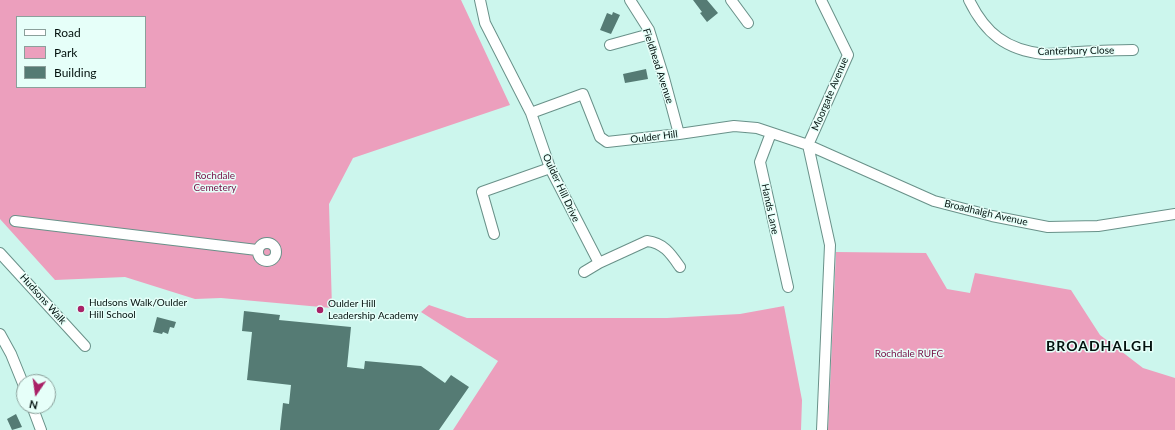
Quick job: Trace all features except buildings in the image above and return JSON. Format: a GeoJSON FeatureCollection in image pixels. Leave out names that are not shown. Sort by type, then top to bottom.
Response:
{"type":"FeatureCollection","features":[{"type":"Feature","properties":{"kind":"street","name":"Oulder Hill Drive"},"geometry":{"type":"LineString","coordinates":[[480,0],[485,23],[530,113],[550,168],[598,263]]}},
{"type":"Feature","properties":{"kind":"street","name":"Fieldhead Avenue"},"geometry":{"type":"LineString","coordinates":[[630,0],[650,34],[679,134]]}},
{"type":"Feature","properties":{"kind":"street"},"geometry":{"type":"LineString","coordinates":[[731,0],[748,23]]}},
{"type":"Feature","properties":{"kind":"street","name":"Moorgate Avenue"},"geometry":{"type":"LineString","coordinates":[[808,145],[848,55],[821,0]]}},
{"type":"Feature","properties":{"kind":"street","name":"Canterbury Close"},"geometry":{"type":"LineString","coordinates":[[969,0],[976,15],[989,31],[1006,44],[1024,51],[1045,54],[1133,50]]}},
{"type":"Feature","properties":{"kind":"street"},"geometry":{"type":"LineString","coordinates":[[610,45],[650,34]]}},
{"type":"Feature","properties":{"kind":"street","name":"Oulder Hill"},"geometry":{"type":"LineString","coordinates":[[530,113],[583,94],[600,137],[607,142],[734,126],[757,128],[808,145]]}},
{"type":"Feature","properties":{"kind":"street","name":"Hands Lane"},"geometry":{"type":"LineString","coordinates":[[771,133],[760,162],[788,287]]}},
{"type":"Feature","properties":{"kind":"street"},"geometry":{"type":"LineString","coordinates":[[808,145],[830,245],[822,430]]}},
{"type":"Feature","properties":{"kind":"street","name":"Broadhalgh Avenue"},"geometry":{"type":"LineString","coordinates":[[808,145],[934,201],[992,216],[1048,227],[1098,226],[1175,214]]}},
{"type":"Feature","properties":{"kind":"street"},"geometry":{"type":"LineString","coordinates":[[494,234],[482,192],[550,168]]}},
{"type":"Feature","properties":{"kind":"street"},"geometry":{"type":"LineString","coordinates":[[15,220],[258,250]]}},
{"type":"Feature","properties":{"kind":"street"},"geometry":{"type":"LineString","coordinates":[[584,272],[598,263],[648,242],[658,243],[666,248],[680,267]]}},
{"type":"Feature","properties":{"kind":"street","name":"Hudsons Walk"},"geometry":{"type":"LineString","coordinates":[[0,253],[85,346]]}},
{"type":"Feature","properties":{"kind":"street"},"geometry":{"type":"LineString","coordinates":[[0,334],[11,354],[19,374]]}},
{"type":"Feature","properties":{"kind":"street"},"geometry":{"type":"LineString","coordinates":[[35,414],[41,430]]}},
{"type":"Feature","properties":{"kind":"green space","name":"Rochdale Cemetery"},"geometry":{"type":"Polygon","coordinates":[[[0,0],[461,0],[510,105],[353,158],[329,204],[332,308],[221,298],[195,299],[125,277],[55,280],[0,219],[0,0]]]}},
{"type":"Feature","properties":{"kind":"green space","name":"Rochdale RUFC"},"geometry":{"type":"Polygon","coordinates":[[[836,252],[926,253],[947,289],[970,293],[975,273],[1071,290],[1100,335],[1143,368],[1175,378],[1175,430],[828,430],[836,252]]]}},
{"type":"Feature","properties":{"kind":"green space"},"geometry":{"type":"Polygon","coordinates":[[[429,305],[467,318],[667,318],[740,314],[784,306],[802,400],[801,430],[453,430],[498,361],[421,312],[429,305]]]}},
{"type":"Feature","properties":{"kind":"place","name":"Hudsons Walk/Oulder Hill School"},"geometry":{"type":"Point","coordinates":[81,309]}},
{"type":"Feature","properties":{"kind":"place","name":"Oulder Hill Leadership Academy"},"geometry":{"type":"Point","coordinates":[320,310]}},
{"type":"Feature","properties":{"kind":"district","name":"BROADHALGH"},"geometry":{"type":"Point","coordinates":[1100,346]}}]}
